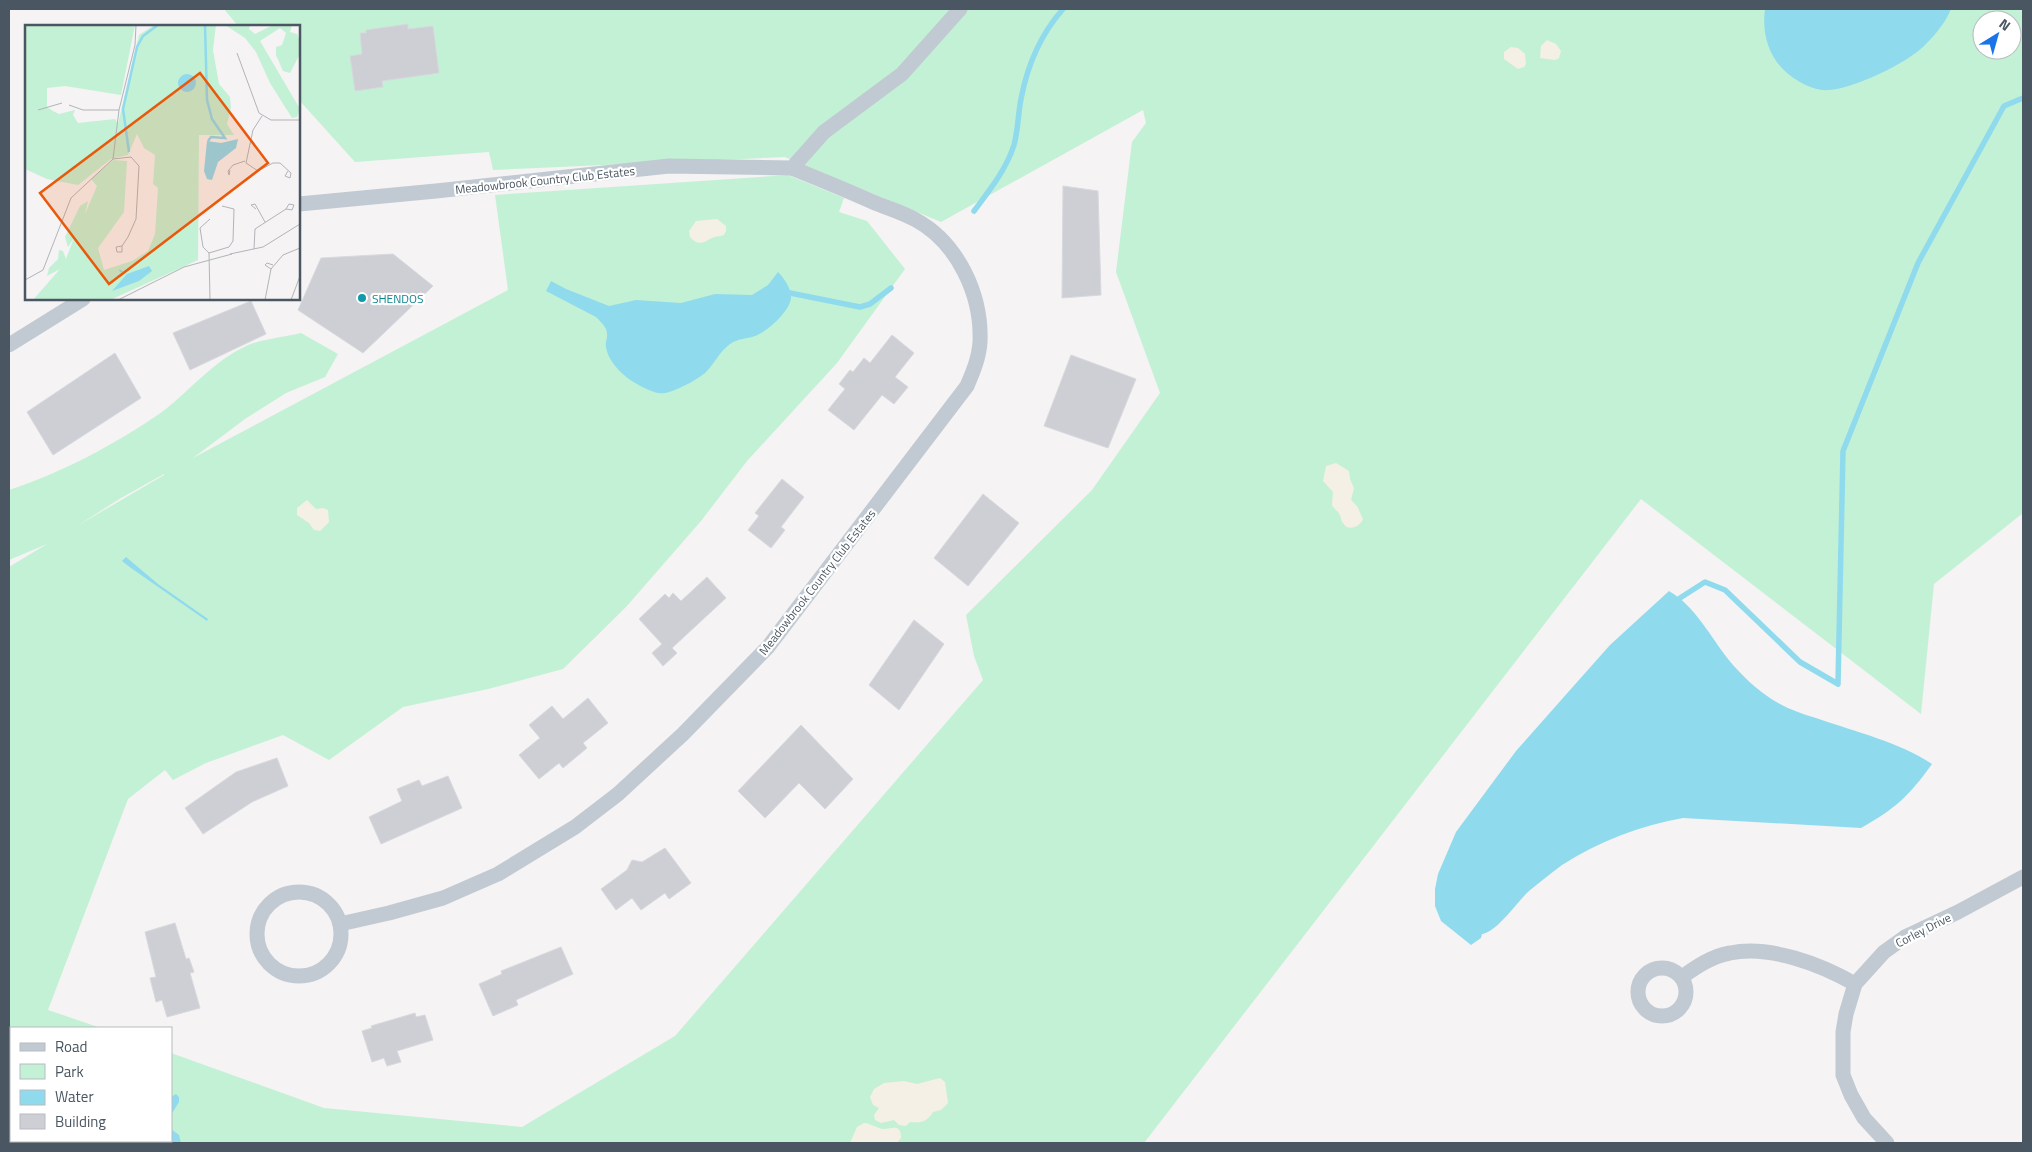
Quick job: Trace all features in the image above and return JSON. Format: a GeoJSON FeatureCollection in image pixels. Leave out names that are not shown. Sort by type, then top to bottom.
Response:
{"type":"FeatureCollection","features":[{"type":"Feature","properties":{"kind":"street"},"geometry":{"type":"LineString","coordinates":[[792,168],[824,132],[902,74],[960,9]]}},
{"type":"Feature","properties":{"kind":"street","name":"Meadowbrook Country Club Estates"},"geometry":{"type":"LineString","coordinates":[[300,204],[436,192],[669,166],[792,168],[914,219],[939,238],[967,275],[980,316],[979,350],[976,364],[967,386],[768,648],[683,734],[618,794],[576,827],[498,874],[443,898],[340,924]]}},
{"type":"Feature","properties":{"kind":"street"},"geometry":{"type":"LineString","coordinates":[[9,345],[81,300]]}},
{"type":"Feature","properties":{"kind":"street","name":"Corley Drive"},"geometry":{"type":"LineString","coordinates":[[1887,1143],[1864,1118],[1851,1096],[1843,1075],[1846,1014],[1855,984],[1884,952],[1905,937],[1958,912],[2023,877]]}},
{"type":"Feature","properties":{"kind":"street"},"geometry":{"type":"LineString","coordinates":[[298,892],[316,896],[327,903],[335,912],[340,924],[341,938],[338,951],[330,963],[312,974],[292,976],[279,971],[268,962],[260,951],[257,925],[262,913],[270,903],[280,896],[298,892]]}},
{"type":"Feature","properties":{"kind":"street"},"geometry":{"type":"LineString","coordinates":[[1682,977],[1704,962],[1730,953],[1764,952],[1814,964],[1855,984]]}},
{"type":"Feature","properties":{"kind":"green space"},"geometry":{"type":"Polygon","coordinates":[[[224,9],[2023,9],[2023,513],[1934,584],[1921,714],[1641,499],[1144,1143],[9,1143],[9,567],[47,544],[9,560],[9,490],[88,457],[127,435],[162,412],[222,360],[246,346],[301,333],[338,354],[325,377],[286,393],[245,419],[193,458],[508,290],[495,195],[788,175],[844,198],[839,212],[867,221],[905,269],[837,363],[747,461],[701,521],[626,607],[563,669],[488,689],[403,707],[329,760],[283,735],[206,763],[173,780],[165,770],[128,799],[48,1010],[98,1027],[10,1027],[10,1142],[172,1142],[172,1053],[324,1108],[522,1127],[675,1036],[983,680],[974,656],[966,615],[1092,490],[1160,393],[1116,272],[1132,142],[1146,123],[1143,110],[941,222],[785,157],[493,170],[489,152],[355,162],[300,101],[300,25],[237,25],[224,9]],[[164,474],[121,498],[77,526],[164,475],[164,474]]]}},
{"type":"Feature","properties":{"kind":"sand"},"geometry":{"type":"Polygon","coordinates":[[[1547,40],[1556,44],[1561,51],[1559,58],[1555,60],[1540,58],[1541,46],[1547,40]]]}},
{"type":"Feature","properties":{"kind":"sand"},"geometry":{"type":"Polygon","coordinates":[[[1511,47],[1518,48],[1525,54],[1526,64],[1524,67],[1518,69],[1504,59],[1504,52],[1511,47]]]}},
{"type":"Feature","properties":{"kind":"sand"},"geometry":{"type":"Polygon","coordinates":[[[717,219],[726,226],[724,235],[713,237],[701,243],[696,242],[690,237],[689,231],[696,221],[717,219]]]}},
{"type":"Feature","properties":{"kind":"sand"},"geometry":{"type":"Polygon","coordinates":[[[1336,463],[1349,471],[1354,488],[1351,500],[1357,506],[1363,519],[1359,524],[1351,528],[1345,526],[1342,522],[1332,505],[1333,492],[1323,481],[1326,466],[1336,463]]]}},
{"type":"Feature","properties":{"kind":"sand"},"geometry":{"type":"Polygon","coordinates":[[[307,500],[316,509],[323,508],[328,510],[329,522],[320,531],[314,530],[309,523],[297,515],[297,508],[307,500]]]}},
{"type":"Feature","properties":{"kind":"sand"},"geometry":{"type":"Polygon","coordinates":[[[940,1078],[945,1082],[948,1103],[941,1110],[933,1112],[926,1120],[910,1122],[906,1126],[899,1125],[894,1120],[881,1123],[875,1120],[874,1115],[879,1108],[873,1105],[870,1097],[874,1089],[884,1083],[904,1081],[917,1084],[940,1078]]]}},
{"type":"Feature","properties":{"kind":"sand"},"geometry":{"type":"Polygon","coordinates":[[[864,1123],[881,1129],[898,1129],[901,1133],[901,1138],[897,1143],[850,1143],[857,1127],[864,1123]]]}},
{"type":"Feature","properties":{"kind":"water"},"geometry":{"type":"Polygon","coordinates":[[[1765,9],[1951,9],[1943,24],[1916,53],[1893,67],[1865,80],[1839,89],[1825,90],[1814,88],[1790,76],[1776,60],[1770,51],[1767,41],[1764,20],[1765,9]]]}},
{"type":"Feature","properties":{"kind":"water"},"geometry":{"type":"Polygon","coordinates":[[[778,272],[789,287],[791,295],[790,303],[782,315],[760,334],[730,344],[706,372],[698,378],[674,390],[662,393],[640,386],[617,368],[607,353],[607,336],[604,325],[596,317],[546,291],[551,281],[609,306],[636,300],[681,303],[715,294],[752,295],[768,285],[778,272]]]}},
{"type":"Feature","properties":{"kind":"water"},"geometry":{"type":"Polygon","coordinates":[[[126,557],[158,584],[208,619],[207,621],[122,561],[126,557]]]}},
{"type":"Feature","properties":{"kind":"water"},"geometry":{"type":"Polygon","coordinates":[[[1669,591],[1687,605],[1702,622],[1738,671],[1773,700],[1801,713],[1892,744],[1932,764],[1901,801],[1861,828],[1683,818],[1651,825],[1620,836],[1576,856],[1562,865],[1529,891],[1494,928],[1482,934],[1481,938],[1471,945],[1441,921],[1435,906],[1435,889],[1438,874],[1456,832],[1516,751],[1610,645],[1669,591]]]}},
{"type":"Feature","properties":{"kind":"water"},"geometry":{"type":"Polygon","coordinates":[[[176,1094],[179,1097],[179,1102],[172,1113],[172,1096],[176,1094]]]}},
{"type":"Feature","properties":{"kind":"water"},"geometry":{"type":"Polygon","coordinates":[[[172,1130],[179,1135],[181,1143],[172,1143],[172,1130]]]}},
{"type":"Feature","properties":{"kind":"building"},"geometry":{"type":"Polygon","coordinates":[[[408,24],[408,29],[433,26],[439,73],[382,81],[383,87],[355,91],[350,56],[362,54],[360,33],[366,33],[366,30],[408,24]]]}},
{"type":"Feature","properties":{"kind":"building"},"geometry":{"type":"Polygon","coordinates":[[[1063,186],[1098,191],[1101,295],[1062,298],[1063,186]]]}},
{"type":"Feature","properties":{"kind":"building","name":"SHENDOS"},"geometry":{"type":"Polygon","coordinates":[[[393,254],[433,286],[363,353],[298,310],[321,258],[393,254]]]}},
{"type":"Feature","properties":{"kind":"building"},"geometry":{"type":"Polygon","coordinates":[[[251,301],[266,334],[190,370],[173,333],[251,301]]]}},
{"type":"Feature","properties":{"kind":"building"},"geometry":{"type":"Polygon","coordinates":[[[892,335],[914,353],[895,377],[908,387],[894,404],[882,395],[854,430],[828,410],[845,389],[839,384],[850,370],[853,372],[864,358],[870,363],[892,335]]]}},
{"type":"Feature","properties":{"kind":"building"},"geometry":{"type":"Polygon","coordinates":[[[115,353],[141,398],[53,455],[27,412],[115,353]]]}},
{"type":"Feature","properties":{"kind":"building"},"geometry":{"type":"Polygon","coordinates":[[[1071,355],[1136,379],[1108,448],[1044,426],[1071,355]]]}},
{"type":"Feature","properties":{"kind":"building"},"geometry":{"type":"Polygon","coordinates":[[[782,479],[804,497],[781,527],[785,530],[771,548],[748,530],[759,516],[755,513],[782,479]]]}},
{"type":"Feature","properties":{"kind":"building"},"geometry":{"type":"Polygon","coordinates":[[[983,494],[1019,523],[968,586],[934,558],[983,494]]]}},
{"type":"Feature","properties":{"kind":"building"},"geometry":{"type":"Polygon","coordinates":[[[707,577],[726,598],[672,648],[677,653],[663,666],[652,653],[662,644],[639,619],[665,594],[669,598],[673,593],[681,601],[707,577]]]}},
{"type":"Feature","properties":{"kind":"building"},"geometry":{"type":"Polygon","coordinates":[[[914,620],[944,644],[899,710],[869,685],[914,620]]]}},
{"type":"Feature","properties":{"kind":"building"},"geometry":{"type":"Polygon","coordinates":[[[588,698],[608,723],[583,743],[587,748],[563,768],[559,763],[539,779],[519,755],[540,738],[529,725],[552,706],[563,719],[588,698]]]}},
{"type":"Feature","properties":{"kind":"building"},"geometry":{"type":"Polygon","coordinates":[[[801,725],[853,779],[825,809],[799,783],[765,818],[738,791],[801,725]]]}},
{"type":"Feature","properties":{"kind":"building"},"geometry":{"type":"Polygon","coordinates":[[[277,758],[288,786],[252,802],[203,834],[185,808],[236,772],[277,758]]]}},
{"type":"Feature","properties":{"kind":"building"},"geometry":{"type":"Polygon","coordinates":[[[448,776],[462,808],[381,844],[369,817],[402,801],[397,789],[419,780],[422,786],[448,776]]]}},
{"type":"Feature","properties":{"kind":"building"},"geometry":{"type":"Polygon","coordinates":[[[665,848],[691,883],[669,899],[665,893],[641,910],[632,898],[616,910],[601,889],[627,870],[632,860],[642,862],[665,848]]]}},
{"type":"Feature","properties":{"kind":"building"},"geometry":{"type":"Polygon","coordinates":[[[175,923],[186,959],[189,958],[194,972],[190,973],[200,1008],[167,1017],[162,1000],[156,1002],[150,978],[156,977],[145,932],[175,923]]]}},
{"type":"Feature","properties":{"kind":"building"},"geometry":{"type":"Polygon","coordinates":[[[561,947],[573,974],[516,1000],[518,1005],[493,1016],[479,984],[502,974],[501,971],[561,947]]]}},
{"type":"Feature","properties":{"kind":"building"},"geometry":{"type":"Polygon","coordinates":[[[415,1013],[416,1017],[425,1015],[433,1040],[397,1051],[401,1062],[387,1066],[384,1058],[372,1062],[362,1031],[372,1028],[371,1026],[415,1013]]]}},
{"type":"Feature","properties":{"kind":"waterway"},"geometry":{"type":"LineString","coordinates":[[974,211],[997,180],[1011,154],[1020,105],[1031,63],[1048,29],[1063,9]]}},
{"type":"Feature","properties":{"kind":"waterway"},"geometry":{"type":"LineString","coordinates":[[1680,598],[1705,582],[1725,590],[1800,662],[1838,684],[1843,451],[1918,263],[2004,106],[2023,98]]}},
{"type":"Feature","properties":{"kind":"waterway"},"geometry":{"type":"LineString","coordinates":[[790,293],[860,307],[870,304],[891,288]]}},
{"type":"Feature","properties":{"kind":"place","name":"SHENDOS"},"geometry":{"type":"Point","coordinates":[362,298]}}]}
